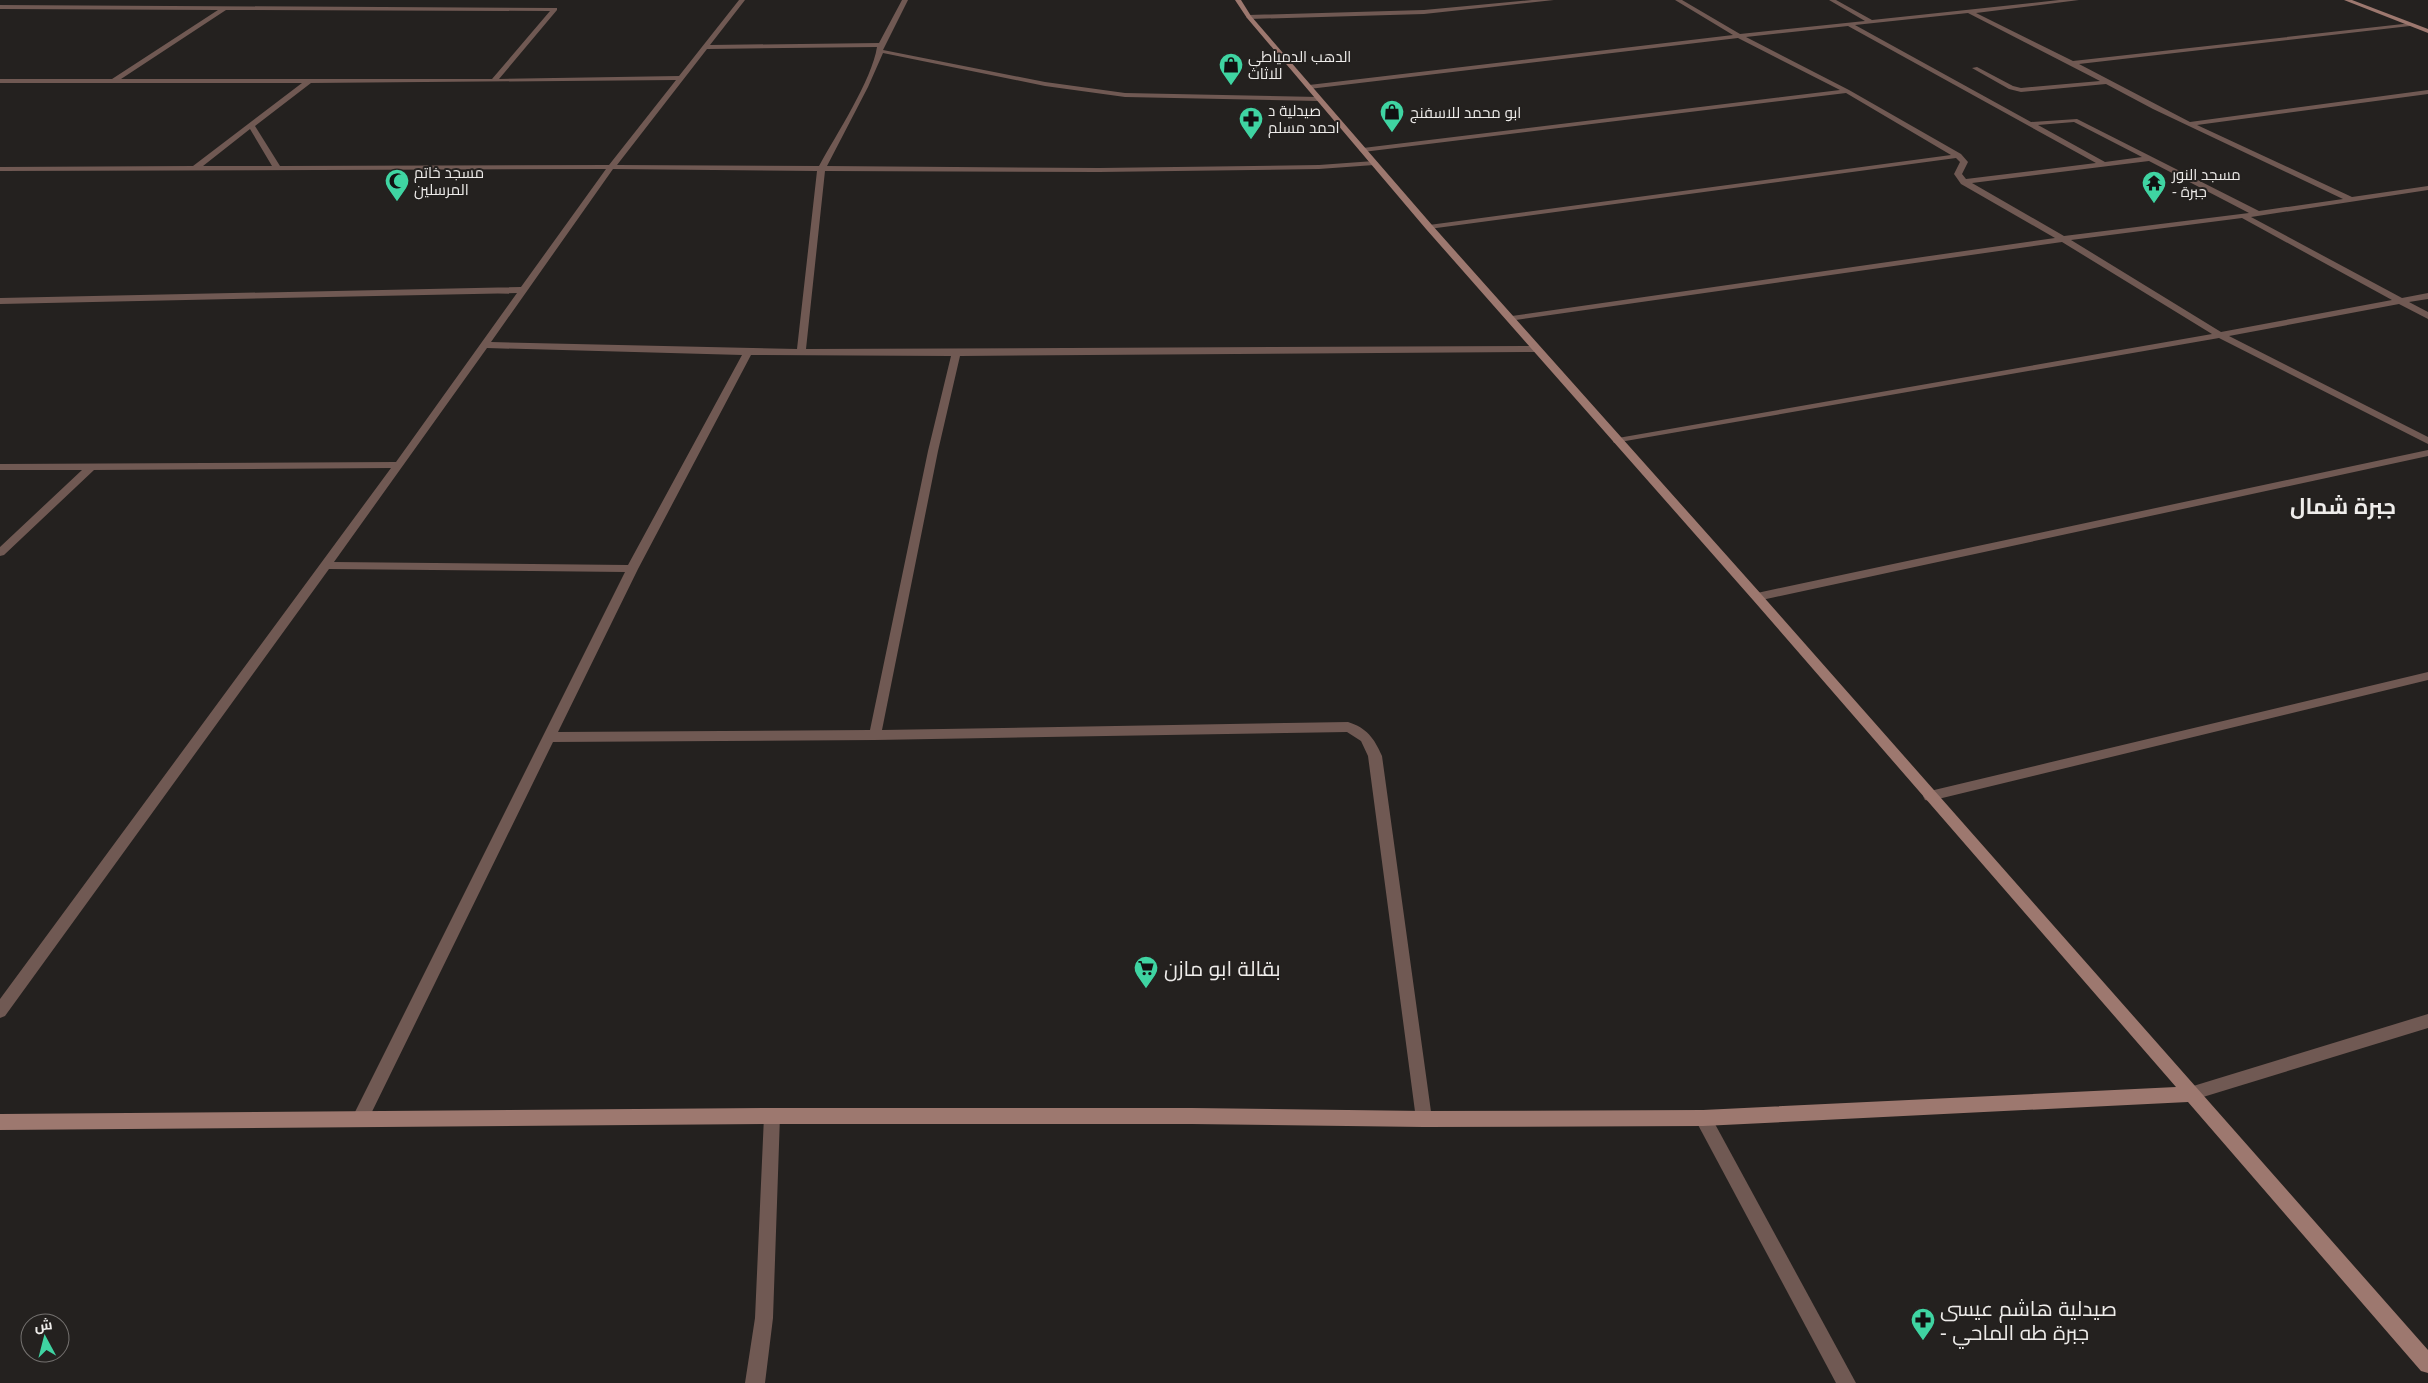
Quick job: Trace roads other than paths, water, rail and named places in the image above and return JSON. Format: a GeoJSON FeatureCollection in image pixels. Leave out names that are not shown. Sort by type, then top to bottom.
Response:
{"type":"FeatureCollection","features":[{"type":"Feature","properties":{"kind":"street"},"geometry":{"type":"LineString","coordinates":[[346,8],[358,0]]}},
{"type":"Feature","properties":{"kind":"street"},"geometry":{"type":"LineString","coordinates":[[0,1011],[400,465],[611,167],[742,0]]}},
{"type":"Feature","properties":{"kind":"street"},"geometry":{"type":"LineString","coordinates":[[801,352],[821,170],[865,87],[881,48],[905,0]]}},
{"type":"Feature","properties":{"kind":"street"},"geometry":{"type":"LineString","coordinates":[[1238,0],[1249,18],[1429,227],[1512,318],[1536,349],[2428,1364]]}},
{"type":"Feature","properties":{"kind":"street"},"geometry":{"type":"LineString","coordinates":[[1249,18],[1424,12],[1551,0]]}},
{"type":"Feature","properties":{"kind":"street"},"geometry":{"type":"LineString","coordinates":[[1678,0],[1739,36],[1847,91],[1958,156],[1964,162],[1958,174],[1964,182],[2063,238],[2220,335],[2315,386],[2428,441]]}},
{"type":"Feature","properties":{"kind":"street"},"geometry":{"type":"LineString","coordinates":[[1832,0],[1873,23]]}},
{"type":"Feature","properties":{"kind":"street"},"geometry":{"type":"LineString","coordinates":[[1309,87],[1739,36],[2076,0]]}},
{"type":"Feature","properties":{"kind":"street"},"geometry":{"type":"LineString","coordinates":[[2347,0],[2428,31]]}},
{"type":"Feature","properties":{"kind":"street"},"geometry":{"type":"LineString","coordinates":[[0,7],[223,9],[557,6],[494,81]]}},
{"type":"Feature","properties":{"kind":"street"},"geometry":{"type":"LineString","coordinates":[[112,82],[223,9]]}},
{"type":"Feature","properties":{"kind":"street"},"geometry":{"type":"LineString","coordinates":[[1970,12],[2072,63],[2155,108],[2352,200]]}},
{"type":"Feature","properties":{"kind":"street"},"geometry":{"type":"LineString","coordinates":[[2072,63],[2410,24]]}},
{"type":"Feature","properties":{"kind":"street"},"geometry":{"type":"LineString","coordinates":[[1850,25],[2103,164]]}},
{"type":"Feature","properties":{"kind":"street"},"geometry":{"type":"LineString","coordinates":[[705,47],[881,48],[1045,84],[1125,95],[1319,99]]}},
{"type":"Feature","properties":{"kind":"street"},"geometry":{"type":"LineString","coordinates":[[1975,68],[2011,88],[2021,90],[2108,82]]}},
{"type":"Feature","properties":{"kind":"street"},"geometry":{"type":"LineString","coordinates":[[0,81],[494,81],[681,78]]}},
{"type":"Feature","properties":{"kind":"street"},"geometry":{"type":"LineString","coordinates":[[194,170],[310,81]]}},
{"type":"Feature","properties":{"kind":"street"},"geometry":{"type":"LineString","coordinates":[[1363,150],[1847,91]]}},
{"type":"Feature","properties":{"kind":"street"},"geometry":{"type":"LineString","coordinates":[[2189,124],[2428,92]]}},
{"type":"Feature","properties":{"kind":"street"},"geometry":{"type":"LineString","coordinates":[[2031,124],[2075,120],[2258,214]]}},
{"type":"Feature","properties":{"kind":"street"},"geometry":{"type":"LineString","coordinates":[[252,126],[278,169]]}},
{"type":"Feature","properties":{"kind":"street"},"geometry":{"type":"LineString","coordinates":[[1429,227],[1958,156]]}},
{"type":"Feature","properties":{"kind":"street"},"geometry":{"type":"LineString","coordinates":[[1964,182],[2148,159]]}},
{"type":"Feature","properties":{"kind":"street"},"geometry":{"type":"LineString","coordinates":[[0,169],[194,170],[611,167],[821,170],[1098,170],[1319,167],[1374,163]]}},
{"type":"Feature","properties":{"kind":"street"},"geometry":{"type":"LineString","coordinates":[[1512,318],[2063,238],[2258,214],[2428,188]]}},
{"type":"Feature","properties":{"kind":"street"},"geometry":{"type":"LineString","coordinates":[[2243,216],[2428,316]]}},
{"type":"Feature","properties":{"kind":"street"},"geometry":{"type":"LineString","coordinates":[[0,301],[525,290]]}},
{"type":"Feature","properties":{"kind":"street"},"geometry":{"type":"LineString","coordinates":[[1618,441],[2220,335],[2428,296]]}},
{"type":"Feature","properties":{"kind":"street"},"geometry":{"type":"LineString","coordinates":[[486,345],[748,352],[956,353],[1536,349]]}},
{"type":"Feature","properties":{"kind":"street"},"geometry":{"type":"LineString","coordinates":[[360,1119],[632,569],[748,352]]}},
{"type":"Feature","properties":{"kind":"street"},"geometry":{"type":"LineString","coordinates":[[875,735],[933,451],[956,353]]}},
{"type":"Feature","properties":{"kind":"street"},"geometry":{"type":"LineString","coordinates":[[1756,598],[2428,453]]}},
{"type":"Feature","properties":{"kind":"street"},"geometry":{"type":"LineString","coordinates":[[0,467],[400,465]]}},
{"type":"Feature","properties":{"kind":"street"},"geometry":{"type":"LineString","coordinates":[[0,554],[91,467]]}},
{"type":"Feature","properties":{"kind":"street"},"geometry":{"type":"LineString","coordinates":[[325,565],[632,569]]}},
{"type":"Feature","properties":{"kind":"street"},"geometry":{"type":"LineString","coordinates":[[1930,796],[2428,676]]}},
{"type":"Feature","properties":{"kind":"street"},"geometry":{"type":"LineString","coordinates":[[549,737],[875,735],[1348,727],[1363,733],[1370,743],[1375,756],[1424,1119]]}},
{"type":"Feature","properties":{"kind":"street"},"geometry":{"type":"LineString","coordinates":[[0,1122],[772,1116],[1192,1116],[1424,1119],[1702,1118],[2190,1094],[2428,1021]]}},
{"type":"Feature","properties":{"kind":"street"},"geometry":{"type":"LineString","coordinates":[[755,1383],[764,1318],[772,1116]]}},
{"type":"Feature","properties":{"kind":"street"},"geometry":{"type":"LineString","coordinates":[[1702,1118],[1846,1383]]}},
{"type":"Feature","properties":{"kind":"place","name":"الدهب الدمياطي للاثاث"},"geometry":{"type":"Point","coordinates":[1231,86]}},
{"type":"Feature","properties":{"kind":"place","name":"ابو محمد للاسفنج"},"geometry":{"type":"Point","coordinates":[1392,133]}},
{"type":"Feature","properties":{"kind":"place","name":"صيدلية د احمد مسلم"},"geometry":{"type":"Point","coordinates":[1251,140]}},
{"type":"Feature","properties":{"kind":"place","name":"مسجد خاتم المرسلين"},"geometry":{"type":"Point","coordinates":[397,202]}},
{"type":"Feature","properties":{"kind":"place","name":"مسجد النور - جبرة"},"geometry":{"type":"Point","coordinates":[2154,204]}},
{"type":"Feature","properties":{"kind":"place","name":"بقالة ابو مازن"},"geometry":{"type":"Point","coordinates":[1146,989]}},
{"type":"Feature","properties":{"kind":"place","name":"صيدلية هاشم عيسى - جبرة طه الماحي"},"geometry":{"type":"Point","coordinates":[1923,1341]}},
{"type":"Feature","properties":{"kind":"district","name":"جبرة شمال"},"geometry":{"type":"Point","coordinates":[2343,505]}}]}
